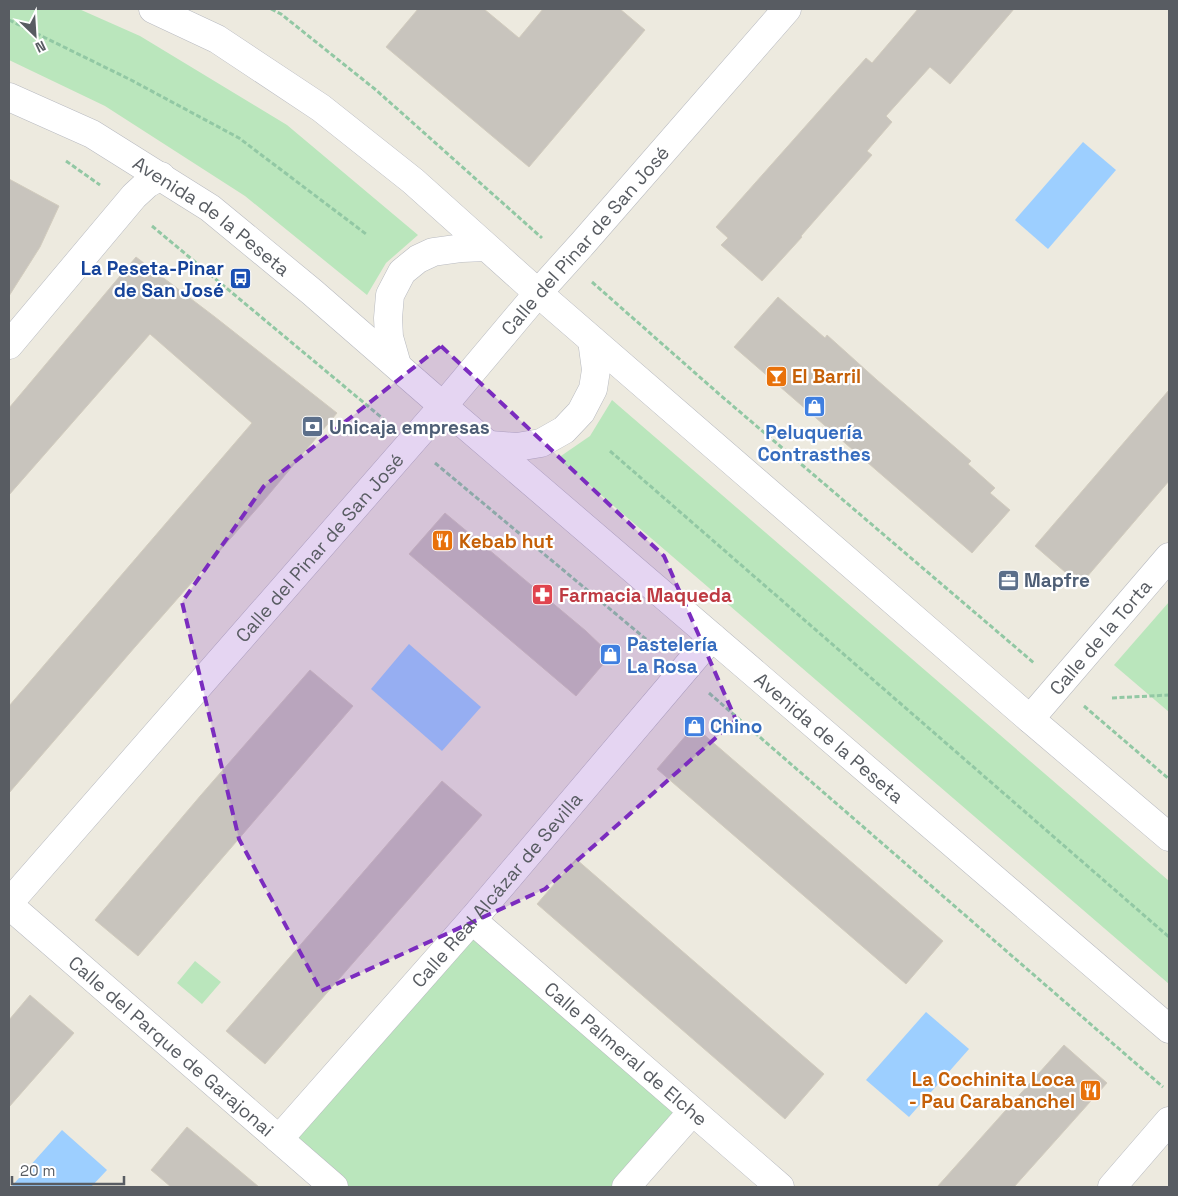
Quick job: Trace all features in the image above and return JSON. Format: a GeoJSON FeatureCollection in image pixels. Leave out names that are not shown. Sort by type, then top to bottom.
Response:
{"type":"FeatureCollection","features":[{"type":"Feature","properties":{"kind":"street"},"geometry":{"type":"LineString","coordinates":[[153,9],[217,39],[321,108],[413,182],[592,340],[1169,837]]}},
{"type":"Feature","properties":{"kind":"street","name":"Calle del Pinar de San José"},"geometry":{"type":"LineString","coordinates":[[9,904],[443,406],[538,293],[583,244],[787,9]]}},
{"type":"Feature","properties":{"kind":"street","name":"Avenida de la Peseta"},"geometry":{"type":"LineString","coordinates":[[9,97],[92,134],[210,208],[312,292],[1169,1029]]}},
{"type":"Feature","properties":{"kind":"street"},"geometry":{"type":"LineString","coordinates":[[9,345],[134,196],[147,184],[161,176]]}},
{"type":"Feature","properties":{"kind":"street"},"geometry":{"type":"LineString","coordinates":[[397,365],[389,336],[388,318],[390,295],[402,272],[418,259],[433,252],[485,247]]}},
{"type":"Feature","properties":{"kind":"street"},"geometry":{"type":"LineString","coordinates":[[490,445],[517,447],[541,443],[564,430],[570,424],[581,412],[593,389],[596,370],[592,340]]}},
{"type":"Feature","properties":{"kind":"street","name":"Calle de la Torta"},"geometry":{"type":"LineString","coordinates":[[1030,719],[1169,557]]}},
{"type":"Feature","properties":{"kind":"street","name":"Calle Real Alcázar de Sevilla"},"geometry":{"type":"LineString","coordinates":[[279,1139],[472,920],[712,637]]}},
{"type":"Feature","properties":{"kind":"street","name":"Calle del Parque de Garajonai"},"geometry":{"type":"LineString","coordinates":[[9,904],[334,1187]]}},
{"type":"Feature","properties":{"kind":"street","name":"Calle Palmeral de Elche"},"geometry":{"type":"LineString","coordinates":[[472,920],[780,1187]]}},
{"type":"Feature","properties":{"kind":"street"},"geometry":{"type":"LineString","coordinates":[[626,1187],[692,1112]]}},
{"type":"Feature","properties":{"kind":"street"},"geometry":{"type":"LineString","coordinates":[[1112,1187],[1169,1121]]}},
{"type":"Feature","properties":{"kind":"path"},"geometry":{"type":"LineString","coordinates":[[271,9],[281,14],[376,90],[538,234]]}},
{"type":"Feature","properties":{"kind":"path"},"geometry":{"type":"LineString","coordinates":[[9,20],[131,80],[239,138],[366,234]]}},
{"type":"Feature","properties":{"kind":"path"},"geometry":{"type":"LineString","coordinates":[[62,159],[102,186]]}},
{"type":"Feature","properties":{"kind":"path"},"geometry":{"type":"LineString","coordinates":[[601,289],[727,400],[1038,666]]}},
{"type":"Feature","properties":{"kind":"path"},"geometry":{"type":"LineString","coordinates":[[610,451],[1169,937]]}},
{"type":"Feature","properties":{"kind":"path"},"geometry":{"type":"LineString","coordinates":[[1112,698],[1169,695]]}},
{"type":"Feature","properties":{"kind":"path"},"geometry":{"type":"LineString","coordinates":[[1083,705],[1169,779]]}},
{"type":"Feature","properties":{"kind":"highlighted area"},"geometry":{"type":"Polygon","coordinates":[[[441,346],[664,556],[736,720],[545,889],[321,991],[239,839],[182,602],[264,486],[441,346]]]}},
{"type":"Feature","properties":{"kind":"green space"},"geometry":{"type":"Polygon","coordinates":[[[9,9],[79,9],[140,36],[287,125],[418,235],[386,263],[367,295],[245,196],[105,106],[9,60],[9,9]]]}},
{"type":"Feature","properties":{"kind":"green space"},"geometry":{"type":"Polygon","coordinates":[[[612,400],[1169,881],[1169,984],[558,458],[590,436],[612,400]]]}},
{"type":"Feature","properties":{"kind":"green space"},"geometry":{"type":"Polygon","coordinates":[[[1169,602],[1169,712],[1114,665],[1169,602]]]}},
{"type":"Feature","properties":{"kind":"green space"},"geometry":{"type":"Polygon","coordinates":[[[472,920],[692,1112],[626,1187],[334,1187],[279,1139],[472,920]]]}},
{"type":"Feature","properties":{"kind":"green space"},"geometry":{"type":"Polygon","coordinates":[[[195,961],[221,982],[202,1004],[177,983],[195,961]]]}},
{"type":"Feature","properties":{"kind":"water"},"geometry":{"type":"Polygon","coordinates":[[[1083,142],[1116,170],[1048,249],[1015,220],[1083,142]]]}},
{"type":"Feature","properties":{"kind":"water"},"geometry":{"type":"Polygon","coordinates":[[[409,644],[481,707],[442,751],[371,689],[409,644]]]}},
{"type":"Feature","properties":{"kind":"water"},"geometry":{"type":"Polygon","coordinates":[[[926,1012],[969,1049],[909,1117],[866,1080],[926,1012]]]}},
{"type":"Feature","properties":{"kind":"water"},"geometry":{"type":"Polygon","coordinates":[[[62,1130],[107,1170],[91,1187],[11,1187],[62,1130]]]}},
{"type":"Feature","properties":{"kind":"building"},"geometry":{"type":"Polygon","coordinates":[[[418,9],[484,9],[519,38],[543,9],[620,9],[645,30],[529,167],[386,47],[418,9]]]}},
{"type":"Feature","properties":{"kind":"building"},"geometry":{"type":"Polygon","coordinates":[[[918,9],[1014,9],[950,84],[930,67],[886,116],[892,122],[867,151],[872,155],[762,281],[721,245],[728,238],[716,227],[866,58],[872,63],[918,9]]]}},
{"type":"Feature","properties":{"kind":"building"},"geometry":{"type":"Polygon","coordinates":[[[9,179],[59,206],[40,247],[9,296],[9,179]]]}},
{"type":"Feature","properties":{"kind":"building"},"geometry":{"type":"Polygon","coordinates":[[[136,257],[337,413],[260,505],[9,793],[9,706],[252,423],[150,334],[9,495],[9,408],[136,257]]]}},
{"type":"Feature","properties":{"kind":"building"},"geometry":{"type":"Polygon","coordinates":[[[778,297],[825,338],[827,335],[971,461],[968,464],[995,488],[990,493],[1010,510],[972,553],[734,347],[778,297]]]}},
{"type":"Feature","properties":{"kind":"building"},"geometry":{"type":"Polygon","coordinates":[[[1169,390],[1169,481],[1080,585],[1035,546],[1169,390]]]}},
{"type":"Feature","properties":{"kind":"building"},"geometry":{"type":"Polygon","coordinates":[[[445,513],[586,631],[611,655],[576,696],[409,554],[445,513]]]}},
{"type":"Feature","properties":{"kind":"building"},"geometry":{"type":"Polygon","coordinates":[[[310,670],[353,706],[138,956],[95,920],[310,670]]]}},
{"type":"Feature","properties":{"kind":"building"},"geometry":{"type":"Polygon","coordinates":[[[694,726],[943,941],[906,984],[657,769],[694,726]]]}},
{"type":"Feature","properties":{"kind":"building"},"geometry":{"type":"Polygon","coordinates":[[[442,781],[482,815],[265,1064],[226,1031],[442,781]]]}},
{"type":"Feature","properties":{"kind":"building"},"geometry":{"type":"Polygon","coordinates":[[[576,859],[824,1074],[785,1119],[537,904],[576,859]]]}},
{"type":"Feature","properties":{"kind":"building"},"geometry":{"type":"Polygon","coordinates":[[[30,995],[74,1033],[9,1107],[9,1020],[30,995]]]}},
{"type":"Feature","properties":{"kind":"building"},"geometry":{"type":"Polygon","coordinates":[[[1064,1045],[1107,1083],[1014,1187],[937,1187],[1064,1045]]]}},
{"type":"Feature","properties":{"kind":"building"},"geometry":{"type":"Polygon","coordinates":[[[187,1127],[259,1187],[171,1187],[151,1170],[187,1127]]]}},
{"type":"Feature","properties":{"kind":"place","name":"La Peseta-Pinar de San José"},"geometry":{"type":"Point","coordinates":[240,279]}},
{"type":"Feature","properties":{"kind":"place","name":"El Barril"},"geometry":{"type":"Point","coordinates":[776,376]}},
{"type":"Feature","properties":{"kind":"place","name":"Peluquería Contrasthes"},"geometry":{"type":"Point","coordinates":[814,406]}},
{"type":"Feature","properties":{"kind":"place","name":"Unicaja empresas"},"geometry":{"type":"Point","coordinates":[313,427]}},
{"type":"Feature","properties":{"kind":"place","name":"Kebab hut"},"geometry":{"type":"Point","coordinates":[443,541]}},
{"type":"Feature","properties":{"kind":"place","name":"Mapfre"},"geometry":{"type":"Point","coordinates":[1008,580]}},
{"type":"Feature","properties":{"kind":"place","name":"Farmacia Maqueda"},"geometry":{"type":"Point","coordinates":[543,595]}},
{"type":"Feature","properties":{"kind":"place","name":"Pastelería La Rosa"},"geometry":{"type":"Point","coordinates":[611,655]}},
{"type":"Feature","properties":{"kind":"place","name":"Chino"},"geometry":{"type":"Point","coordinates":[694,726]}},
{"type":"Feature","properties":{"kind":"place","name":"La Cochinita Loca - Pau Carabanchel"},"geometry":{"type":"Point","coordinates":[1091,1090]}}]}
